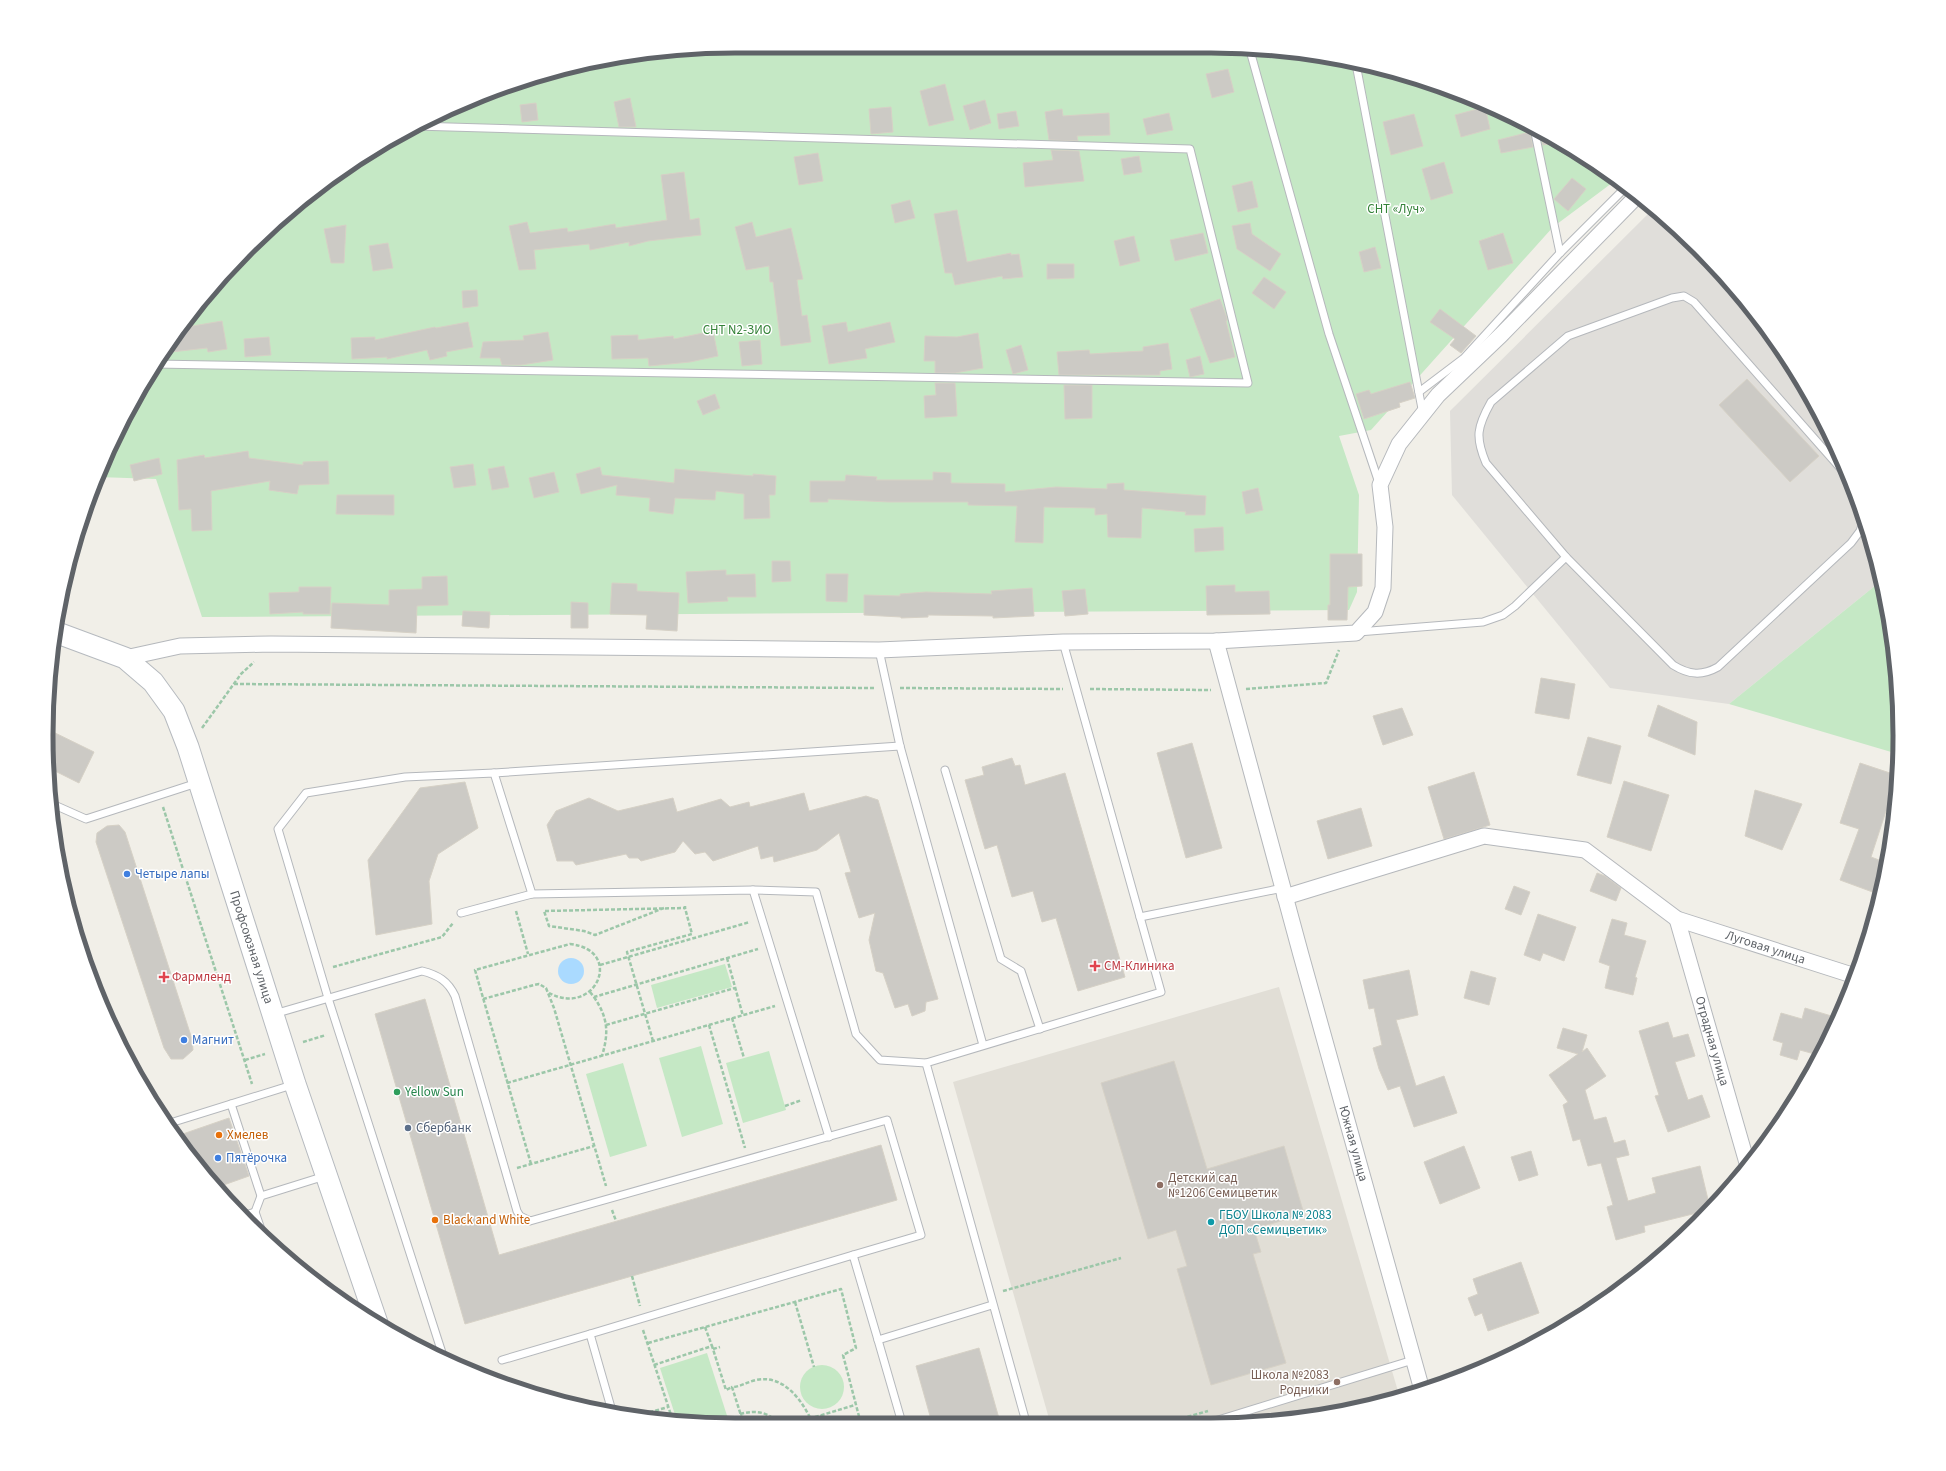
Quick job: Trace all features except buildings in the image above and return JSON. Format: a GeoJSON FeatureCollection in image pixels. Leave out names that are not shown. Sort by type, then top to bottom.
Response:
{"type":"FeatureCollection","features":[{"type":"Feature","properties":{"kind":"main road","name":"Профсоюзная улица"},"geometry":{"type":"LineString","coordinates":[[61,634],[125,658],[153,682],[174,711],[188,747],[295,1084],[373,1314]]}},
{"type":"Feature","properties":{"kind":"street"},"geometry":{"type":"LineString","coordinates":[[125,658],[180,646],[271,644],[879,650],[1063,642],[1216,641],[1356,632],[1374,612],[1383,588],[1385,527],[1380,485],[1399,444],[1438,395],[1501,335],[1633,200]]}},
{"type":"Feature","properties":{"kind":"street","name":"Южная улица"},"geometry":{"type":"LineString","coordinates":[[1216,641],[1284,893],[1420,1385]]}},
{"type":"Feature","properties":{"kind":"street","name":"Луговая улица"},"geometry":{"type":"LineString","coordinates":[[1284,893],[1484,836],[1585,850],[1677,919],[1850,974]]}},
{"type":"Feature","properties":{"kind":"street","name":"Отрадная улица"},"geometry":{"type":"LineString","coordinates":[[1677,919],[1746,1159]]}},
{"type":"Feature","properties":{"kind":"lane"},"geometry":{"type":"LineString","coordinates":[[1251,54],[1329,334],[1380,485]]}},
{"type":"Feature","properties":{"kind":"lane"},"geometry":{"type":"LineString","coordinates":[[1357,69],[1423,414]]}},
{"type":"Feature","properties":{"kind":"lane"},"geometry":{"type":"LineString","coordinates":[[163,364],[1248,383],[1190,149],[428,126]]}},
{"type":"Feature","properties":{"kind":"lane"},"geometry":{"type":"LineString","coordinates":[[1536,135],[1560,253]]}},
{"type":"Feature","properties":{"kind":"lane"},"geometry":{"type":"LineString","coordinates":[[1419,392],[1464,358],[1560,253],[1622,191]]}},
{"type":"Feature","properties":{"kind":"lane"},"geometry":{"type":"LineString","coordinates":[[1836,464],[1694,302],[1684,296],[1672,298],[1568,336],[1491,402],[1483,417],[1478,432],[1480,448],[1486,463],[1566,557],[1673,665],[1684,672],[1696,674],[1708,673],[1718,668],[1851,543],[1861,529]]}},
{"type":"Feature","properties":{"kind":"lane"},"geometry":{"type":"LineString","coordinates":[[1356,632],[1483,622],[1503,615],[1515,606],[1566,557]]}},
{"type":"Feature","properties":{"kind":"lane"},"geometry":{"type":"LineString","coordinates":[[460,913],[532,894],[753,890],[816,892],[856,1034],[880,1060],[926,1063],[1161,992],[1063,642]]}},
{"type":"Feature","properties":{"kind":"lane"},"geometry":{"type":"LineString","coordinates":[[879,650],[900,746],[984,1045]]}},
{"type":"Feature","properties":{"kind":"lane"},"geometry":{"type":"LineString","coordinates":[[442,1351],[328,998],[278,829],[306,793],[405,777],[494,773],[900,746]]}},
{"type":"Feature","properties":{"kind":"lane"},"geometry":{"type":"LineString","coordinates":[[944,770],[1001,959],[1021,971],[1040,1028]]}},
{"type":"Feature","properties":{"kind":"lane"},"geometry":{"type":"LineString","coordinates":[[494,773],[532,894]]}},
{"type":"Feature","properties":{"kind":"lane"},"geometry":{"type":"LineString","coordinates":[[57,806],[86,819],[199,782]]}},
{"type":"Feature","properties":{"kind":"lane"},"geometry":{"type":"LineString","coordinates":[[753,890],[829,1137]]}},
{"type":"Feature","properties":{"kind":"lane"},"geometry":{"type":"LineString","coordinates":[[1140,917],[1284,893]]}},
{"type":"Feature","properties":{"kind":"lane"},"geometry":{"type":"LineString","coordinates":[[274,1014],[422,972],[433,974],[447,982],[455,996],[517,1211],[520,1216],[530,1221],[609,1200],[887,1120],[921,1235],[502,1360]]}},
{"type":"Feature","properties":{"kind":"lane"},"geometry":{"type":"LineString","coordinates":[[926,1063],[992,1305],[1025,1418]]}},
{"type":"Feature","properties":{"kind":"lane"},"geometry":{"type":"LineString","coordinates":[[173,1122],[295,1084]]}},
{"type":"Feature","properties":{"kind":"lane"},"geometry":{"type":"LineString","coordinates":[[231,1104],[261,1196],[255,1212],[259,1224]]}},
{"type":"Feature","properties":{"kind":"lane"},"geometry":{"type":"LineString","coordinates":[[261,1196],[326,1176]]}},
{"type":"Feature","properties":{"kind":"lane"},"geometry":{"type":"LineString","coordinates":[[249,1214],[255,1212]]}},
{"type":"Feature","properties":{"kind":"lane"},"geometry":{"type":"LineString","coordinates":[[853,1255],[901,1418]]}},
{"type":"Feature","properties":{"kind":"lane"},"geometry":{"type":"LineString","coordinates":[[878,1340],[992,1305]]}},
{"type":"Feature","properties":{"kind":"lane"},"geometry":{"type":"LineString","coordinates":[[590,1334],[611,1406]]}},
{"type":"Feature","properties":{"kind":"lane"},"geometry":{"type":"LineString","coordinates":[[1226,1418],[1413,1360]]}},
{"type":"Feature","properties":{"kind":"path"},"geometry":{"type":"LineString","coordinates":[[188,747],[241,674],[271,644]]}},
{"type":"Feature","properties":{"kind":"path"},"geometry":{"type":"LineString","coordinates":[[234,684],[1229,690]]}},
{"type":"Feature","properties":{"kind":"path"},"geometry":{"type":"LineString","coordinates":[[159,796],[256,1096]]}},
{"type":"Feature","properties":{"kind":"path"},"geometry":{"type":"LineString","coordinates":[[512,899],[528,954]]}},
{"type":"Feature","properties":{"kind":"path"},"geometry":{"type":"LineString","coordinates":[[544,911],[549,926],[584,931],[595,935],[664,908]]}},
{"type":"Feature","properties":{"kind":"path"},"geometry":{"type":"LineString","coordinates":[[653,1041],[627,952],[692,934],[685,908]]}},
{"type":"Feature","properties":{"kind":"path"},"geometry":{"type":"LineString","coordinates":[[320,971],[442,937],[460,913]]}},
{"type":"Feature","properties":{"kind":"path"},"geometry":{"type":"LineString","coordinates":[[600,965],[751,922],[753,928]]}},
{"type":"Feature","properties":{"kind":"path"},"geometry":{"type":"LineString","coordinates":[[757,942],[761,956]]}},
{"type":"Feature","properties":{"kind":"path"},"geometry":{"type":"LineString","coordinates":[[549,993],[556,997],[568,999],[576,998],[590,992],[599,980],[600,965],[592,952],[579,945],[564,945],[475,970],[531,1164],[594,1146]]}},
{"type":"Feature","properties":{"kind":"path"},"geometry":{"type":"LineString","coordinates":[[594,997],[758,949]]}},
{"type":"Feature","properties":{"kind":"path"},"geometry":{"type":"LineString","coordinates":[[727,958],[743,1016]]}},
{"type":"Feature","properties":{"kind":"path"},"geometry":{"type":"LineString","coordinates":[[483,999],[539,984],[546,988],[549,993],[571,1065],[609,1200]]}},
{"type":"Feature","properties":{"kind":"path"},"geometry":{"type":"LineString","coordinates":[[606,1025],[735,988]]}},
{"type":"Feature","properties":{"kind":"path"},"geometry":{"type":"LineString","coordinates":[[590,992],[602,1010],[606,1025],[607,1037],[602,1056]]}},
{"type":"Feature","properties":{"kind":"path"},"geometry":{"type":"LineString","coordinates":[[773,999],[777,1014]]}},
{"type":"Feature","properties":{"kind":"path"},"geometry":{"type":"LineString","coordinates":[[507,1083],[775,1006]]}},
{"type":"Feature","properties":{"kind":"path"},"geometry":{"type":"LineString","coordinates":[[732,1018],[744,1058]]}},
{"type":"Feature","properties":{"kind":"path"},"geometry":{"type":"LineString","coordinates":[[709,1025],[748,1160]]}},
{"type":"Feature","properties":{"kind":"path"},"geometry":{"type":"LineString","coordinates":[[785,1106],[803,1102],[800,1094]]}},
{"type":"Feature","properties":{"kind":"path"},"geometry":{"type":"LineString","coordinates":[[990,1295],[1121,1258]]}},
{"type":"Feature","properties":{"kind":"path"},"geometry":{"type":"LineString","coordinates":[[632,1276],[641,1319],[654,1365],[671,1415]]}},
{"type":"Feature","properties":{"kind":"path"},"geometry":{"type":"LineString","coordinates":[[648,1343],[841,1289],[856,1348],[843,1355],[852,1380],[855,1405],[859,1418]]}},
{"type":"Feature","properties":{"kind":"path"},"geometry":{"type":"LineString","coordinates":[[795,1302],[814,1367]]}},
{"type":"Feature","properties":{"kind":"path"},"geometry":{"type":"LineString","coordinates":[[705,1327],[726,1390],[755,1380],[770,1380],[794,1392],[810,1418],[855,1405]]}},
{"type":"Feature","properties":{"kind":"path"},"geometry":{"type":"LineString","coordinates":[[654,1365],[720,1347]]}},
{"type":"Feature","properties":{"kind":"path"},"geometry":{"type":"LineString","coordinates":[[732,1387],[741,1418]]}},
{"type":"Feature","properties":{"kind":"path"},"geometry":{"type":"LineString","coordinates":[[649,1412],[668,1407]]}},
{"type":"Feature","properties":{"kind":"path"},"geometry":{"type":"LineString","coordinates":[[740,1414],[753,1411],[764,1412],[773,1418]]}},
{"type":"Feature","properties":{"kind":"shaded area"},"geometry":{"type":"Polygon","coordinates":[[[1649,213],[1661,222],[1724,285],[1778,356],[1802,394],[1823,434],[1841,474],[1857,516],[1876,585],[1729,704],[1610,688],[1452,495],[1450,411],[1649,213]]]}},
{"type":"Feature","properties":{"kind":"shaded area","name":"Детский сад №1206 Семицветик"},"geometry":{"type":"Polygon","coordinates":[[[1279,987],[1398,1392],[1344,1405],[1255,1417],[1049,1418],[953,1082],[1279,987]]]}},
{"type":"Feature","properties":{"kind":"green space","name":"СНТ N2-ЗИО"},"geometry":{"type":"Polygon","coordinates":[[[736,53],[1210,53],[1255,54],[1300,59],[1344,66],[1387,76],[1430,89],[1472,105],[1512,123],[1552,144],[1611,183],[1553,227],[1371,430],[1339,436],[1359,495],[1357,592],[1349,610],[202,617],[156,479],[104,477],[123,434],[144,394],[168,356],[222,285],[285,222],[356,168],[394,144],[434,123],[474,105],[516,89],[559,76],[602,66],[691,54],[736,53]]]}},
{"type":"Feature","properties":{"kind":"green space"},"geometry":{"type":"Polygon","coordinates":[[[1876,585],[1887,646],[1892,691],[1893,752],[1729,704],[1876,585]]]}},
{"type":"Feature","properties":{"kind":"green space"},"geometry":{"type":"Polygon","coordinates":[[[725,964],[732,987],[657,1008],[651,985],[725,964]]]}},
{"type":"Feature","properties":{"kind":"green space"},"geometry":{"type":"Polygon","coordinates":[[[701,1046],[723,1124],[682,1137],[659,1058],[701,1046]]]}},
{"type":"Feature","properties":{"kind":"green space"},"geometry":{"type":"Polygon","coordinates":[[[769,1051],[786,1110],[743,1123],[726,1063],[769,1051]]]}},
{"type":"Feature","properties":{"kind":"green space"},"geometry":{"type":"Polygon","coordinates":[[[623,1063],[647,1146],[610,1157],[586,1074],[623,1063]]]}},
{"type":"Feature","properties":{"kind":"green space"},"geometry":{"type":"Polygon","coordinates":[[[707,1353],[728,1418],[675,1415],[660,1368],[707,1353]]]}},
{"type":"Feature","properties":{"kind":"green space"},"geometry":{"type":"Polygon","coordinates":[[[822,1365],[834,1369],[840,1375],[844,1387],[840,1399],[834,1405],[822,1409],[810,1405],[804,1399],[800,1387],[804,1375],[810,1369],[822,1365]]]}},
{"type":"Feature","properties":{"kind":"water"},"geometry":{"type":"Polygon","coordinates":[[[571,958],[580,962],[584,971],[580,980],[571,984],[562,980],[558,971],[562,962],[571,958]]]}},
{"type":"Feature","properties":{"kind":"place","name":"Четыре лапы"},"geometry":{"type":"Point","coordinates":[127,874]}},
{"type":"Feature","properties":{"kind":"place","name":"СМ-Клиника"},"geometry":{"type":"Point","coordinates":[1095,966]}},
{"type":"Feature","properties":{"kind":"place","name":"Фармленд"},"geometry":{"type":"Point","coordinates":[164,977]}},
{"type":"Feature","properties":{"kind":"place","name":"Магнит"},"geometry":{"type":"Point","coordinates":[184,1040]}},
{"type":"Feature","properties":{"kind":"place","name":"Yellow Sun"},"geometry":{"type":"Point","coordinates":[397,1092]}},
{"type":"Feature","properties":{"kind":"place","name":"Сбербанк"},"geometry":{"type":"Point","coordinates":[408,1128]}},
{"type":"Feature","properties":{"kind":"place","name":"Хмелев"},"geometry":{"type":"Point","coordinates":[219,1135]}},
{"type":"Feature","properties":{"kind":"place","name":"Пятёрочка"},"geometry":{"type":"Point","coordinates":[218,1158]}},
{"type":"Feature","properties":{"kind":"place","name":"Детский сад №1206 Семицветик"},"geometry":{"type":"Point","coordinates":[1160,1185]}},
{"type":"Feature","properties":{"kind":"place","name":"Black and White"},"geometry":{"type":"Point","coordinates":[435,1220]}},
{"type":"Feature","properties":{"kind":"place","name":"ГБОУ Школа № 2083 ДОП «Семицветик»"},"geometry":{"type":"Point","coordinates":[1211,1222]}},
{"type":"Feature","properties":{"kind":"place","name":"Школа №2083 Родники"},"geometry":{"type":"Point","coordinates":[1337,1382]}},
{"type":"Feature","properties":{"kind":"park label","name":"СНТ «Луч»"},"geometry":{"type":"Point","coordinates":[1396,209]}}]}
